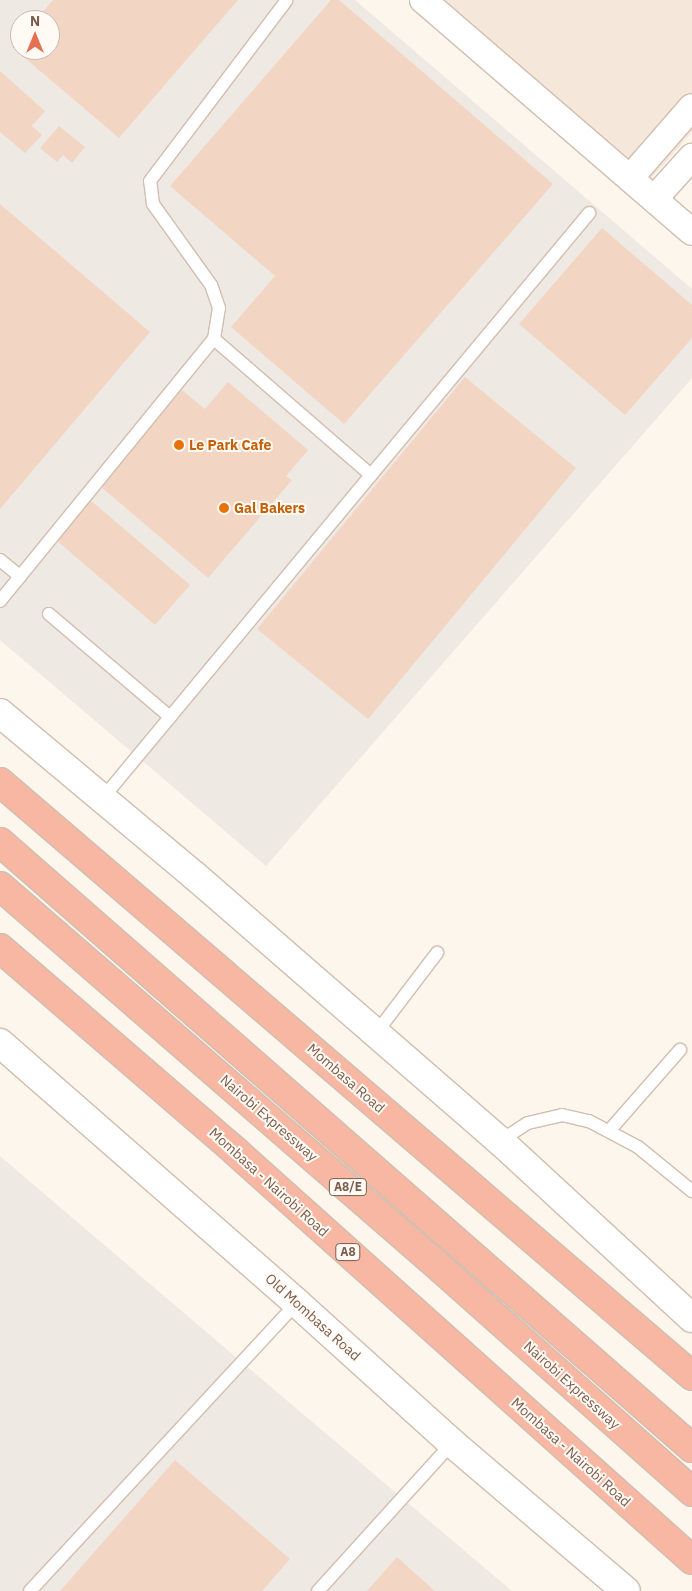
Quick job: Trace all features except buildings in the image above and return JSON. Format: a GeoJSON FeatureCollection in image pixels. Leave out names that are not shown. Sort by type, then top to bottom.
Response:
{"type":"FeatureCollection","features":[{"type":"Feature","properties":{"kind":"highway","name":"Mombasa Road"},"geometry":{"type":"LineString","coordinates":[[0,782],[692,1376]]}},
{"type":"Feature","properties":{"kind":"highway","name":"A8/E"},"geometry":{"type":"LineString","coordinates":[[0,842],[692,1448]]}},
{"type":"Feature","properties":{"kind":"highway","name":"Nairobi Expressway"},"geometry":{"type":"LineString","coordinates":[[0,886],[422,1252],[692,1492]]}},
{"type":"Feature","properties":{"kind":"highway","name":"Mombasa - Nairobi Road"},"geometry":{"type":"LineString","coordinates":[[0,948],[242,1157],[692,1560]]}},
{"type":"Feature","properties":{"kind":"street"},"geometry":{"type":"LineString","coordinates":[[423,0],[692,232]]}},
{"type":"Feature","properties":{"kind":"street"},"geometry":{"type":"LineString","coordinates":[[630,178],[692,107]]}},
{"type":"Feature","properties":{"kind":"street"},"geometry":{"type":"LineString","coordinates":[[654,199],[692,157]]}},
{"type":"Feature","properties":{"kind":"street"},"geometry":{"type":"LineString","coordinates":[[0,713],[500,1141],[692,1318]]}},
{"type":"Feature","properties":{"kind":"street","name":"Old Mombasa Road"},"geometry":{"type":"LineString","coordinates":[[2,1047],[297,1303],[452,1443],[626,1591]]}},
{"type":"Feature","properties":{"kind":"lane"},"geometry":{"type":"LineString","coordinates":[[0,601],[214,339],[219,308],[211,285],[153,204],[150,180],[286,1]]}},
{"type":"Feature","properties":{"kind":"lane"},"geometry":{"type":"LineString","coordinates":[[102,799],[589,213]]}},
{"type":"Feature","properties":{"kind":"lane"},"geometry":{"type":"LineString","coordinates":[[214,339],[371,474]]}},
{"type":"Feature","properties":{"kind":"lane"},"geometry":{"type":"LineString","coordinates":[[0,560],[20,576]]}},
{"type":"Feature","properties":{"kind":"lane"},"geometry":{"type":"LineString","coordinates":[[49,614],[170,717]]}},
{"type":"Feature","properties":{"kind":"lane"},"geometry":{"type":"LineString","coordinates":[[376,1033],[437,953]]}},
{"type":"Feature","properties":{"kind":"lane"},"geometry":{"type":"LineString","coordinates":[[609,1131],[680,1050]]}},
{"type":"Feature","properties":{"kind":"lane"},"geometry":{"type":"LineString","coordinates":[[500,1141],[528,1123],[562,1115],[590,1120],[638,1147],[692,1191]]}},
{"type":"Feature","properties":{"kind":"lane"},"geometry":{"type":"LineString","coordinates":[[30,1591],[297,1303]]}},
{"type":"Feature","properties":{"kind":"lane"},"geometry":{"type":"LineString","coordinates":[[318,1591],[452,1443]]}},
{"type":"Feature","properties":{"kind":"shaded area"},"geometry":{"type":"Polygon","coordinates":[[[0,0],[355,0],[692,289],[692,378],[266,866],[0,640],[0,0]]]}},
{"type":"Feature","properties":{"kind":"shaded area"},"geometry":{"type":"Polygon","coordinates":[[[421,0],[692,0],[692,132],[641,190],[421,0]]]}},
{"type":"Feature","properties":{"kind":"shaded area"},"geometry":{"type":"Polygon","coordinates":[[[0,1156],[245,1365],[512,1591],[0,1591],[0,1156]]]}},
{"type":"Feature","properties":{"kind":"place","name":"Le Park Cafe"},"geometry":{"type":"Point","coordinates":[179,445]}},
{"type":"Feature","properties":{"kind":"place","name":"Gal Bakers"},"geometry":{"type":"Point","coordinates":[224,508]}}]}
